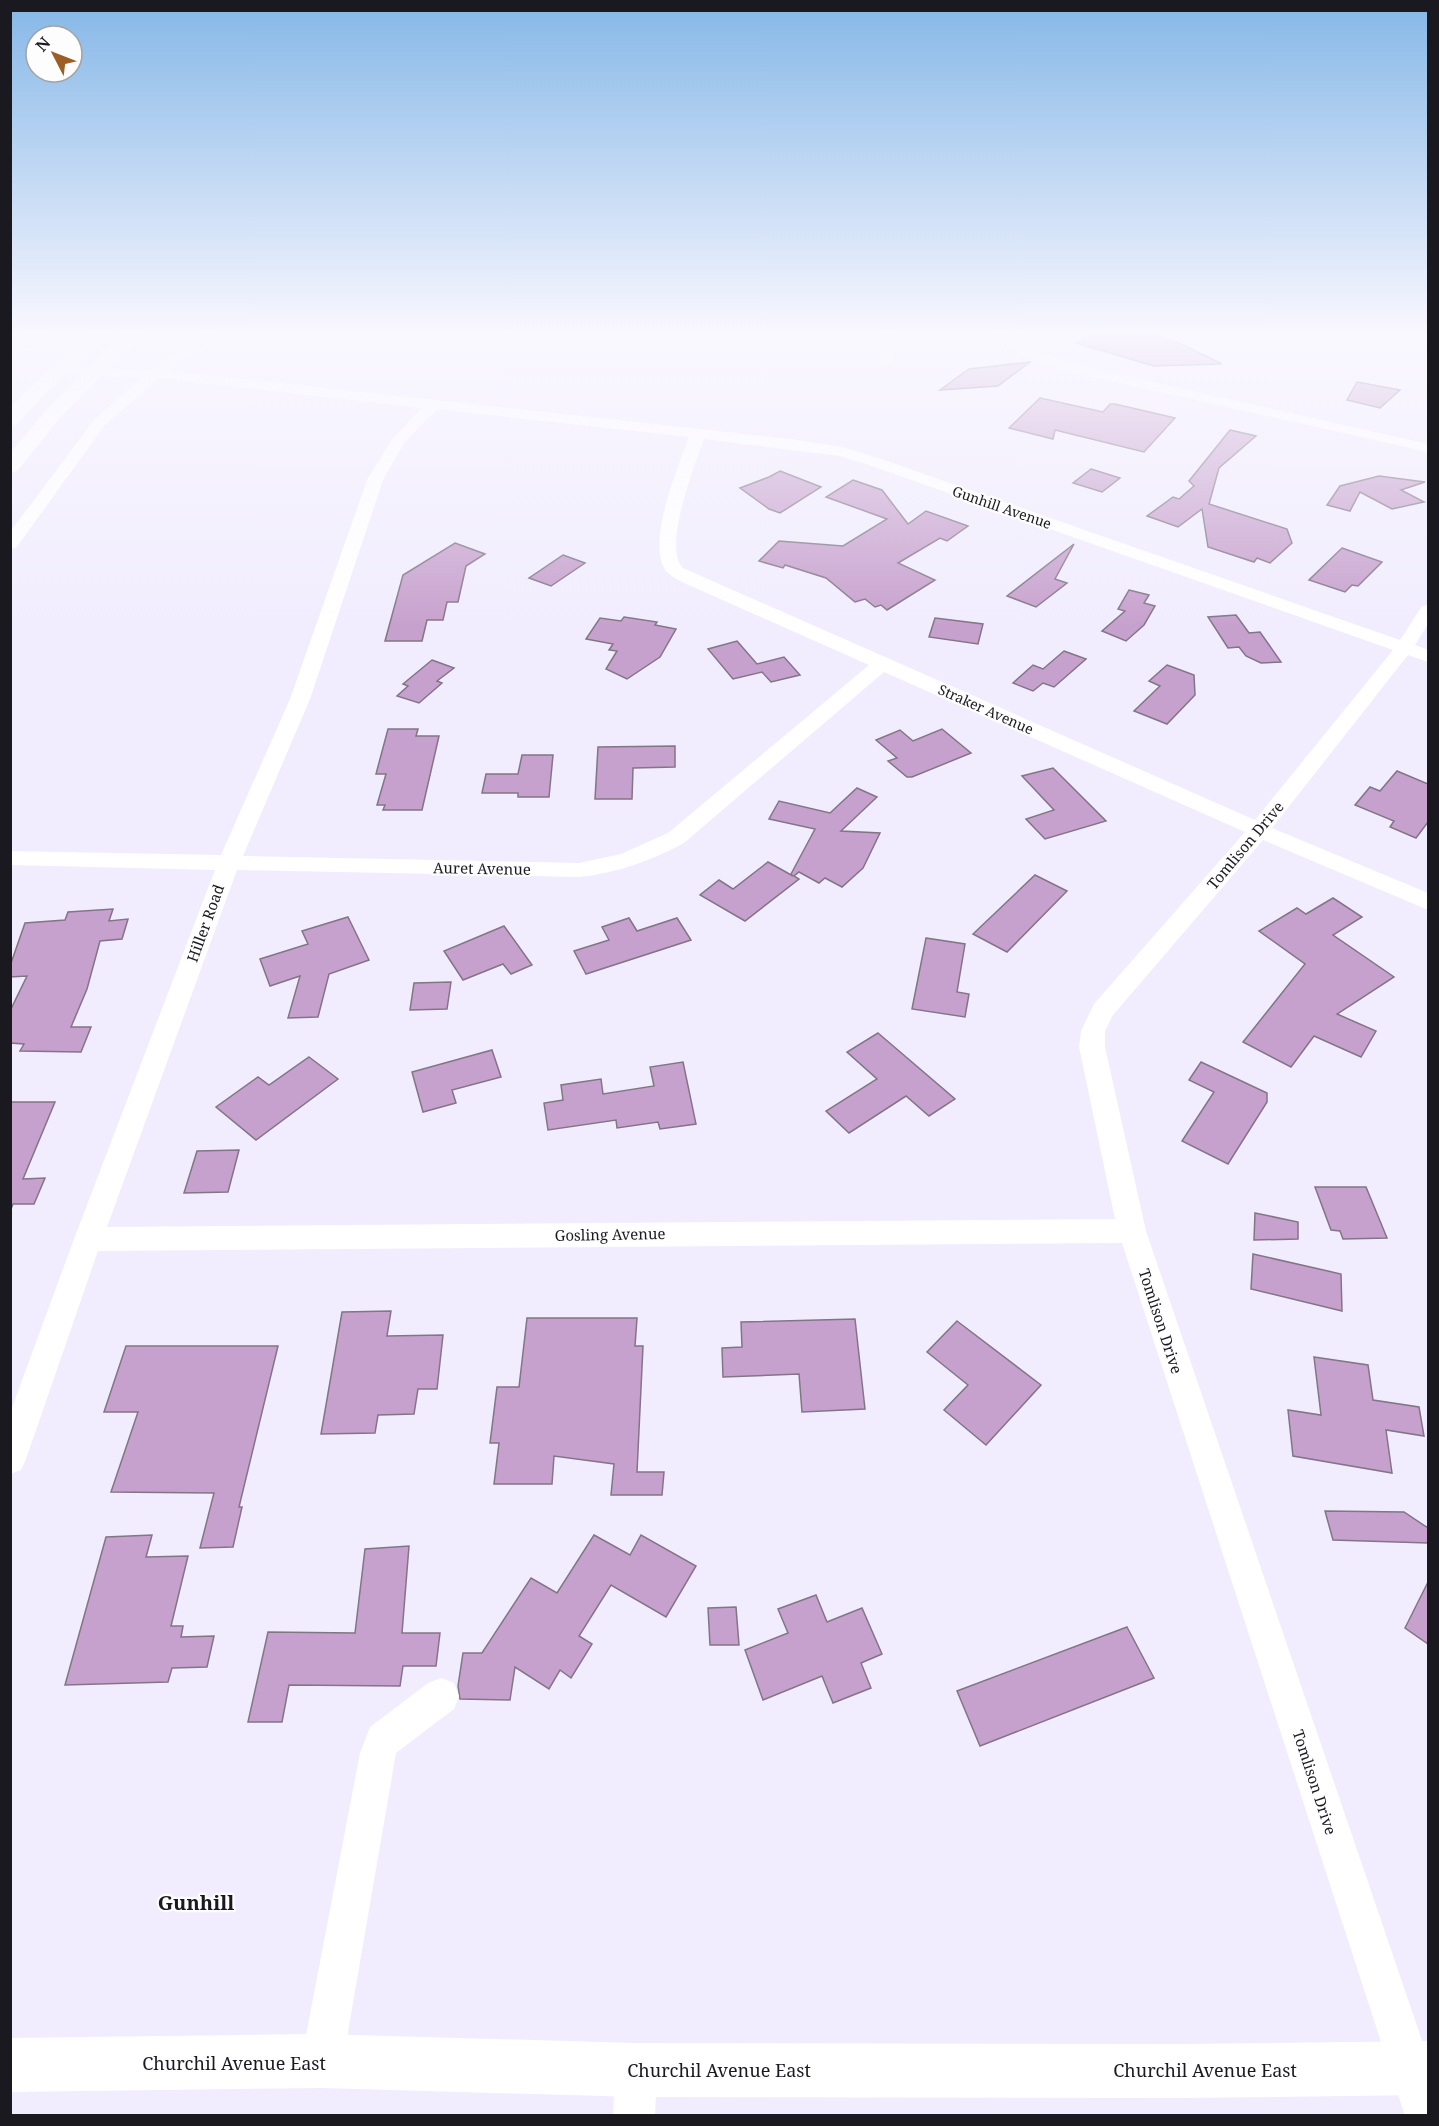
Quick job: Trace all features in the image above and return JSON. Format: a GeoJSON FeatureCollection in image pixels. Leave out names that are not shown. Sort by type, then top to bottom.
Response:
{"type":"FeatureCollection","features":[{"type":"Feature","properties":{"kind":"main road"},"geometry":{"type":"LineString","coordinates":[[10,467],[41,429]]}},
{"type":"Feature","properties":{"kind":"main road","name":"Churchil Avenue East"},"geometry":{"type":"LineString","coordinates":[[10,2065],[322,2061],[635,2093],[1191,2071],[1422,2084]]}},
{"type":"Feature","properties":{"kind":"street"},"geometry":{"type":"LineString","coordinates":[[10,544],[95,429]]}},
{"type":"Feature","properties":{"kind":"street","name":"Hiller Road"},"geometry":{"type":"LineString","coordinates":[[10,1459],[88,1239],[228,864],[300,699],[375,480],[398,441],[409,429]]}},
{"type":"Feature","properties":{"kind":"street","name":"Gunhill Avenue"},"geometry":{"type":"LineString","coordinates":[[654,429],[817,448],[875,462],[1416,652]]}},
{"type":"Feature","properties":{"kind":"street"},"geometry":{"type":"LineString","coordinates":[[1343,429],[1428,448]]}},
{"type":"Feature","properties":{"kind":"street","name":"Straker Avenue"},"geometry":{"type":"LineString","coordinates":[[698,434],[682,481],[670,528],[668,552],[672,567],[695,581],[1259,830],[1428,902]]}},
{"type":"Feature","properties":{"kind":"street","name":"Tomlison Drive"},"geometry":{"type":"LineString","coordinates":[[1422,2084],[1132,1231],[1092,1047],[1093,1031],[1103,1010],[1416,652],[1428,610]]}},
{"type":"Feature","properties":{"kind":"street","name":"Auret Avenue"},"geometry":{"type":"LineString","coordinates":[[10,858],[579,870],[605,868],[641,857],[676,838],[883,663]]}},
{"type":"Feature","properties":{"kind":"street","name":"Gosling Avenue"},"geometry":{"type":"LineString","coordinates":[[88,1239],[1132,1231]]}},
{"type":"Feature","properties":{"kind":"street"},"geometry":{"type":"LineString","coordinates":[[322,2061],[378,1754],[383,1740],[441,1696]]}},
{"type":"Feature","properties":{"kind":"building"},"geometry":{"type":"Polygon","coordinates":[[[1014,429],[1165,429],[1144,452],[1055,430],[1053,439],[1014,429]]]}},
{"type":"Feature","properties":{"kind":"building"},"geometry":{"type":"Polygon","coordinates":[[[1230,430],[1256,436],[1219,468],[1209,504],[1287,529],[1292,543],[1270,563],[1257,558],[1254,562],[1208,547],[1202,509],[1178,527],[1147,516],[1173,497],[1179,499],[1194,486],[1189,481],[1230,430]]]}},
{"type":"Feature","properties":{"kind":"building"},"geometry":{"type":"Polygon","coordinates":[[[1091,469],[1120,478],[1102,492],[1073,483],[1091,469]]]}},
{"type":"Feature","properties":{"kind":"building"},"geometry":{"type":"Polygon","coordinates":[[[780,471],[821,487],[780,513],[769,509],[740,488],[780,471]]]}},
{"type":"Feature","properties":{"kind":"building"},"geometry":{"type":"Polygon","coordinates":[[[1379,476],[1425,482],[1401,490],[1424,502],[1392,509],[1360,492],[1350,511],[1327,505],[1340,486],[1379,476]]]}},
{"type":"Feature","properties":{"kind":"building"},"geometry":{"type":"Polygon","coordinates":[[[853,480],[882,490],[908,524],[926,511],[968,526],[947,541],[940,538],[898,563],[935,580],[887,610],[881,605],[875,607],[865,599],[855,602],[826,578],[785,565],[783,568],[759,561],[779,541],[843,546],[887,519],[826,497],[853,480]]]}},
{"type":"Feature","properties":{"kind":"building"},"geometry":{"type":"Polygon","coordinates":[[[455,543],[485,554],[466,566],[458,602],[447,602],[443,620],[427,620],[422,641],[385,641],[403,575],[455,543]]]}},
{"type":"Feature","properties":{"kind":"building"},"geometry":{"type":"Polygon","coordinates":[[[1074,544],[1055,579],[1067,583],[1036,607],[1007,596],[1074,544]]]}},
{"type":"Feature","properties":{"kind":"building"},"geometry":{"type":"Polygon","coordinates":[[[1342,548],[1382,562],[1358,586],[1352,585],[1345,592],[1309,580],[1342,548]]]}},
{"type":"Feature","properties":{"kind":"building"},"geometry":{"type":"Polygon","coordinates":[[[563,555],[585,563],[551,586],[529,578],[563,555]]]}},
{"type":"Feature","properties":{"kind":"building"},"geometry":{"type":"Polygon","coordinates":[[[1129,590],[1149,595],[1144,603],[1155,606],[1144,625],[1126,641],[1102,631],[1125,611],[1118,609],[1129,590]]]}},
{"type":"Feature","properties":{"kind":"building"},"geometry":{"type":"Polygon","coordinates":[[[1236,615],[1249,633],[1260,632],[1281,662],[1261,663],[1246,656],[1239,647],[1228,648],[1208,617],[1236,615]]]}},
{"type":"Feature","properties":{"kind":"building"},"geometry":{"type":"Polygon","coordinates":[[[624,617],[657,622],[655,625],[676,629],[660,657],[627,679],[606,669],[617,651],[609,650],[613,644],[586,639],[600,618],[621,621],[624,617]]]}},
{"type":"Feature","properties":{"kind":"building"},"geometry":{"type":"Polygon","coordinates":[[[935,618],[983,624],[978,644],[929,637],[935,618]]]}},
{"type":"Feature","properties":{"kind":"building"},"geometry":{"type":"Polygon","coordinates":[[[737,641],[757,664],[784,657],[800,675],[771,682],[762,672],[733,679],[708,649],[737,641]]]}},
{"type":"Feature","properties":{"kind":"building"},"geometry":{"type":"Polygon","coordinates":[[[1064,651],[1086,659],[1054,687],[1043,683],[1033,691],[1013,683],[1033,665],[1043,669],[1064,651]]]}},
{"type":"Feature","properties":{"kind":"building"},"geometry":{"type":"Polygon","coordinates":[[[432,660],[454,668],[437,681],[442,683],[419,703],[397,696],[408,686],[403,684],[432,660]]]}},
{"type":"Feature","properties":{"kind":"building"},"geometry":{"type":"Polygon","coordinates":[[[1167,665],[1194,675],[1195,695],[1167,724],[1134,711],[1160,686],[1149,681],[1167,665]]]}},
{"type":"Feature","properties":{"kind":"building"},"geometry":{"type":"Polygon","coordinates":[[[388,729],[418,729],[416,736],[439,736],[422,810],[383,810],[385,805],[377,805],[386,774],[376,774],[388,729]]]}},
{"type":"Feature","properties":{"kind":"building"},"geometry":{"type":"Polygon","coordinates":[[[942,729],[971,753],[912,777],[907,777],[888,761],[897,758],[876,740],[900,730],[913,741],[942,729]]]}},
{"type":"Feature","properties":{"kind":"building"},"geometry":{"type":"Polygon","coordinates":[[[675,746],[675,767],[633,768],[632,799],[595,799],[598,747],[675,746]]]}},
{"type":"Feature","properties":{"kind":"building"},"geometry":{"type":"Polygon","coordinates":[[[522,755],[553,755],[549,797],[518,797],[518,793],[482,793],[486,774],[518,774],[522,755]]]}},
{"type":"Feature","properties":{"kind":"building"},"geometry":{"type":"Polygon","coordinates":[[[1053,768],[1106,821],[1045,839],[1026,819],[1054,810],[1022,776],[1053,768]]]}},
{"type":"Feature","properties":{"kind":"building"},"geometry":{"type":"Polygon","coordinates":[[[1397,771],[1428,784],[1428,822],[1416,838],[1390,827],[1394,821],[1355,805],[1370,787],[1380,791],[1397,771]]]}},
{"type":"Feature","properties":{"kind":"building"},"geometry":{"type":"Polygon","coordinates":[[[857,788],[877,797],[841,831],[880,833],[863,868],[842,887],[825,878],[819,883],[799,872],[794,876],[799,879],[745,921],[700,895],[719,880],[733,889],[768,862],[793,876],[791,874],[815,829],[769,819],[779,801],[830,813],[857,788]]]}},
{"type":"Feature","properties":{"kind":"building"},"geometry":{"type":"Polygon","coordinates":[[[1035,875],[1067,891],[1007,952],[973,934],[1035,875]]]}},
{"type":"Feature","properties":{"kind":"building"},"geometry":{"type":"Polygon","coordinates":[[[1333,898],[1362,917],[1333,935],[1394,977],[1337,1014],[1376,1031],[1361,1057],[1314,1036],[1291,1067],[1243,1042],[1305,964],[1259,931],[1297,908],[1306,914],[1333,898]]]}},
{"type":"Feature","properties":{"kind":"building"},"geometry":{"type":"Polygon","coordinates":[[[113,909],[109,921],[128,919],[122,939],[100,941],[87,989],[71,1027],[91,1027],[81,1052],[20,1051],[24,1044],[10,1043],[10,1011],[27,976],[10,977],[10,966],[25,923],[65,920],[68,912],[113,909]]]}},
{"type":"Feature","properties":{"kind":"building"},"geometry":{"type":"Polygon","coordinates":[[[348,917],[369,960],[329,974],[318,1017],[288,1018],[300,976],[270,986],[260,959],[308,944],[302,931],[348,917]]]}},
{"type":"Feature","properties":{"kind":"building"},"geometry":{"type":"Polygon","coordinates":[[[629,918],[637,931],[677,918],[691,940],[586,974],[574,951],[609,940],[602,927],[629,918]]]}},
{"type":"Feature","properties":{"kind":"building"},"geometry":{"type":"Polygon","coordinates":[[[504,926],[532,965],[511,974],[503,964],[463,980],[444,951],[504,926]]]}},
{"type":"Feature","properties":{"kind":"building"},"geometry":{"type":"Polygon","coordinates":[[[926,938],[965,944],[957,992],[969,994],[965,1017],[912,1009],[926,938]]]}},
{"type":"Feature","properties":{"kind":"building"},"geometry":{"type":"Polygon","coordinates":[[[451,982],[447,1009],[410,1010],[414,983],[451,982]]]}},
{"type":"Feature","properties":{"kind":"building"},"geometry":{"type":"Polygon","coordinates":[[[878,1033],[955,1099],[929,1116],[906,1096],[849,1133],[826,1111],[877,1079],[847,1052],[878,1033]]]}},
{"type":"Feature","properties":{"kind":"building"},"geometry":{"type":"Polygon","coordinates":[[[492,1050],[501,1077],[452,1090],[456,1103],[423,1112],[412,1072],[492,1050]]]}},
{"type":"Feature","properties":{"kind":"building"},"geometry":{"type":"Polygon","coordinates":[[[309,1057],[338,1079],[256,1140],[216,1107],[258,1077],[269,1085],[309,1057]]]}},
{"type":"Feature","properties":{"kind":"building"},"geometry":{"type":"Polygon","coordinates":[[[683,1062],[696,1124],[660,1129],[658,1122],[617,1128],[616,1120],[548,1130],[544,1103],[563,1100],[561,1085],[601,1079],[603,1094],[654,1086],[650,1067],[683,1062]]]}},
{"type":"Feature","properties":{"kind":"building"},"geometry":{"type":"Polygon","coordinates":[[[1201,1062],[1267,1093],[1267,1102],[1228,1164],[1182,1141],[1214,1092],[1189,1080],[1201,1062]]]}},
{"type":"Feature","properties":{"kind":"building"},"geometry":{"type":"Polygon","coordinates":[[[10,1102],[55,1102],[23,1179],[45,1178],[34,1204],[13,1204],[11,1209],[10,1102]]]}},
{"type":"Feature","properties":{"kind":"building"},"geometry":{"type":"Polygon","coordinates":[[[239,1150],[228,1192],[184,1193],[197,1151],[239,1150]]]}},
{"type":"Feature","properties":{"kind":"building"},"geometry":{"type":"Polygon","coordinates":[[[1315,1187],[1366,1187],[1387,1238],[1343,1239],[1340,1231],[1331,1230],[1315,1187]]]}},
{"type":"Feature","properties":{"kind":"building"},"geometry":{"type":"Polygon","coordinates":[[[1255,1213],[1298,1222],[1298,1239],[1254,1240],[1255,1213]]]}},
{"type":"Feature","properties":{"kind":"building"},"geometry":{"type":"Polygon","coordinates":[[[1253,1254],[1341,1274],[1342,1311],[1251,1289],[1253,1254]]]}},
{"type":"Feature","properties":{"kind":"building"},"geometry":{"type":"Polygon","coordinates":[[[391,1311],[387,1336],[443,1335],[437,1389],[418,1389],[414,1414],[378,1415],[375,1433],[321,1434],[342,1312],[391,1311]]]}},
{"type":"Feature","properties":{"kind":"building"},"geometry":{"type":"Polygon","coordinates":[[[527,1318],[637,1318],[635,1346],[643,1346],[637,1472],[664,1472],[662,1495],[611,1495],[614,1464],[554,1456],[552,1484],[494,1484],[499,1443],[490,1443],[497,1387],[519,1387],[527,1318]]]}},
{"type":"Feature","properties":{"kind":"building"},"geometry":{"type":"Polygon","coordinates":[[[855,1319],[865,1409],[802,1412],[799,1374],[723,1377],[722,1348],[742,1347],[741,1322],[855,1319]]]}},
{"type":"Feature","properties":{"kind":"building"},"geometry":{"type":"Polygon","coordinates":[[[957,1321],[1041,1385],[986,1445],[944,1410],[968,1385],[927,1352],[957,1321]]]}},
{"type":"Feature","properties":{"kind":"building"},"geometry":{"type":"Polygon","coordinates":[[[126,1346],[278,1346],[239,1507],[242,1507],[233,1547],[200,1548],[214,1493],[111,1492],[138,1412],[104,1412],[126,1346]]]}},
{"type":"Feature","properties":{"kind":"building"},"geometry":{"type":"Polygon","coordinates":[[[1314,1357],[1368,1365],[1373,1400],[1419,1407],[1424,1436],[1386,1430],[1392,1473],[1293,1456],[1288,1410],[1321,1415],[1314,1357]]]}},
{"type":"Feature","properties":{"kind":"building"},"geometry":{"type":"Polygon","coordinates":[[[1325,1511],[1404,1512],[1428,1528],[1428,1543],[1333,1540],[1325,1511]]]}},
{"type":"Feature","properties":{"kind":"building"},"geometry":{"type":"Polygon","coordinates":[[[152,1535],[146,1557],[188,1556],[171,1626],[183,1626],[181,1637],[214,1636],[207,1667],[172,1668],[168,1682],[65,1685],[106,1537],[152,1535]]]}},
{"type":"Feature","properties":{"kind":"building"},"geometry":{"type":"Polygon","coordinates":[[[594,1535],[630,1555],[641,1535],[696,1566],[666,1617],[611,1585],[579,1636],[592,1644],[571,1678],[560,1670],[549,1689],[515,1667],[510,1700],[460,1699],[458,1686],[463,1653],[482,1653],[531,1578],[557,1593],[594,1535]]]}},
{"type":"Feature","properties":{"kind":"building"},"geometry":{"type":"Polygon","coordinates":[[[409,1546],[402,1633],[440,1633],[436,1666],[403,1666],[400,1686],[289,1685],[282,1722],[248,1722],[268,1632],[355,1633],[365,1549],[409,1546]]]}},
{"type":"Feature","properties":{"kind":"building"},"geometry":{"type":"Polygon","coordinates":[[[1428,1582],[1428,1644],[1405,1628],[1428,1582]]]}},
{"type":"Feature","properties":{"kind":"building"},"geometry":{"type":"Polygon","coordinates":[[[816,1595],[827,1622],[862,1608],[882,1654],[861,1663],[871,1688],[833,1703],[822,1676],[763,1700],[745,1650],[788,1633],[778,1609],[816,1595]]]}},
{"type":"Feature","properties":{"kind":"building"},"geometry":{"type":"Polygon","coordinates":[[[736,1607],[739,1645],[710,1645],[708,1608],[736,1607]]]}},
{"type":"Feature","properties":{"kind":"building"},"geometry":{"type":"Polygon","coordinates":[[[1127,1627],[1154,1678],[980,1746],[957,1691],[1127,1627]]]}},
{"type":"Feature","properties":{"kind":"district","name":"Gunhill"},"geometry":{"type":"Point","coordinates":[196,1902]}}]}
